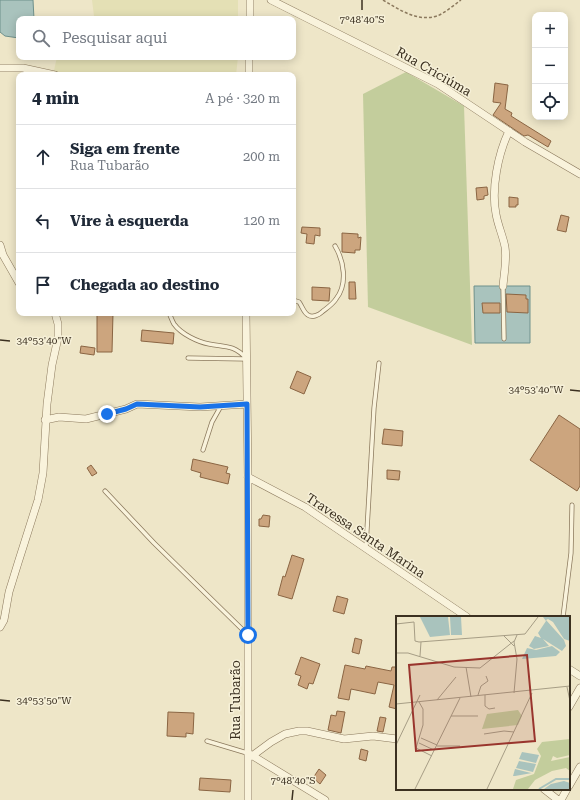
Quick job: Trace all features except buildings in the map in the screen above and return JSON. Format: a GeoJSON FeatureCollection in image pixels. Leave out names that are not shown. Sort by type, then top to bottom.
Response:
{"type":"FeatureCollection","features":[{"type":"Feature","properties":{"kind":"street"},"geometry":{"type":"LineString","coordinates":[[250,0],[250,16]]}},
{"type":"Feature","properties":{"kind":"street","name":"Rua Criciúma"},"geometry":{"type":"LineString","coordinates":[[271,0],[438,84],[509,131],[580,174]]}},
{"type":"Feature","properties":{"kind":"street"},"geometry":{"type":"LineString","coordinates":[[249,60],[249,72]]}},
{"type":"Feature","properties":{"kind":"street"},"geometry":{"type":"LineString","coordinates":[[0,68],[23,68],[41,72]]}},
{"type":"Feature","properties":{"kind":"street"},"geometry":{"type":"LineString","coordinates":[[503,286],[505,248],[494,203],[500,155],[509,131]]}},
{"type":"Feature","properties":{"kind":"street"},"geometry":{"type":"LineString","coordinates":[[0,245],[3,255],[16,278]]}},
{"type":"Feature","properties":{"kind":"street"},"geometry":{"type":"LineString","coordinates":[[0,627],[4,620],[9,592],[38,500],[43,473],[45,420],[50,380],[58,338],[58,324],[56,316]]}},
{"type":"Feature","properties":{"kind":"street","name":"Rua Tubarão"},"geometry":{"type":"LineString","coordinates":[[246,316],[250,754],[248,800]]}},
{"type":"Feature","properties":{"kind":"street"},"geometry":{"type":"LineString","coordinates":[[45,420],[58,417],[80,419],[89,418],[126,409],[137,404],[200,407],[247,404]]}},
{"type":"Feature","properties":{"kind":"street","name":"Travessa Santa Marina"},"geometry":{"type":"LineString","coordinates":[[248,477],[305,508],[466,616]]}},
{"type":"Feature","properties":{"kind":"street"},"geometry":{"type":"LineString","coordinates":[[570,670],[580,676]]}},
{"type":"Feature","properties":{"kind":"street"},"geometry":{"type":"LineString","coordinates":[[570,705],[580,688]]}},
{"type":"Feature","properties":{"kind":"street"},"geometry":{"type":"LineString","coordinates":[[325,800],[250,754],[285,734],[299,731],[307,731],[344,739],[372,736],[396,738]]}},
{"type":"Feature","properties":{"kind":"street"},"geometry":{"type":"LineString","coordinates":[[570,784],[580,767]]}},
{"type":"Feature","properties":{"kind":"street"},"geometry":{"type":"LineString","coordinates":[[545,790],[560,800],[566,790]]}},
{"type":"Feature","properties":{"kind":"lane"},"geometry":{"type":"LineString","coordinates":[[296,301],[300,302],[307,315],[312,316],[320,314],[337,299],[341,290],[343,262],[335,246]]}},
{"type":"Feature","properties":{"kind":"lane"},"geometry":{"type":"LineString","coordinates":[[503,286],[504,339]]}},
{"type":"Feature","properties":{"kind":"lane"},"geometry":{"type":"LineString","coordinates":[[170,316],[174,324],[191,337],[201,342],[231,347],[241,353],[246,359]]}},
{"type":"Feature","properties":{"kind":"lane"},"geometry":{"type":"LineString","coordinates":[[188,358],[246,359]]}},
{"type":"Feature","properties":{"kind":"lane"},"geometry":{"type":"LineString","coordinates":[[366,548],[373,430],[379,363]]}},
{"type":"Feature","properties":{"kind":"lane"},"geometry":{"type":"LineString","coordinates":[[203,450],[212,422],[221,406]]}},
{"type":"Feature","properties":{"kind":"lane"},"geometry":{"type":"LineString","coordinates":[[106,491],[154,543],[248,635]]}},
{"type":"Feature","properties":{"kind":"lane"},"geometry":{"type":"LineString","coordinates":[[563,616],[571,553],[572,505]]}},
{"type":"Feature","properties":{"kind":"lane"},"geometry":{"type":"LineString","coordinates":[[207,741],[250,754]]}},
{"type":"Feature","properties":{"kind":"path"},"geometry":{"type":"LineString","coordinates":[[383,0],[408,15],[424,18],[438,16],[459,0]]}},
{"type":"Feature","properties":{"kind":"shaded area"},"geometry":{"type":"Polygon","coordinates":[[[92,0],[238,0],[238,16],[94,16],[92,0]]]}},
{"type":"Feature","properties":{"kind":"shaded area"},"geometry":{"type":"Polygon","coordinates":[[[56,60],[238,60],[236,72],[54,72],[56,60]]]}},
{"type":"Feature","properties":{"kind":"green space"},"geometry":{"type":"Polygon","coordinates":[[[406,72],[464,106],[472,345],[368,307],[363,94],[406,72]]]}},
{"type":"Feature","properties":{"kind":"water"},"geometry":{"type":"Polygon","coordinates":[[[0,0],[33,0],[34,16],[16,16],[16,38],[5,36],[0,32],[0,0]]]}},
{"type":"Feature","properties":{"kind":"water"},"geometry":{"type":"Polygon","coordinates":[[[474,286],[530,286],[530,343],[475,343],[474,286]]]}},
{"type":"Feature","properties":{"kind":"route"},"geometry":{"type":"LineString","coordinates":[[107,414],[126,409],[137,404],[200,407],[247,404],[248,635]]}}]}
